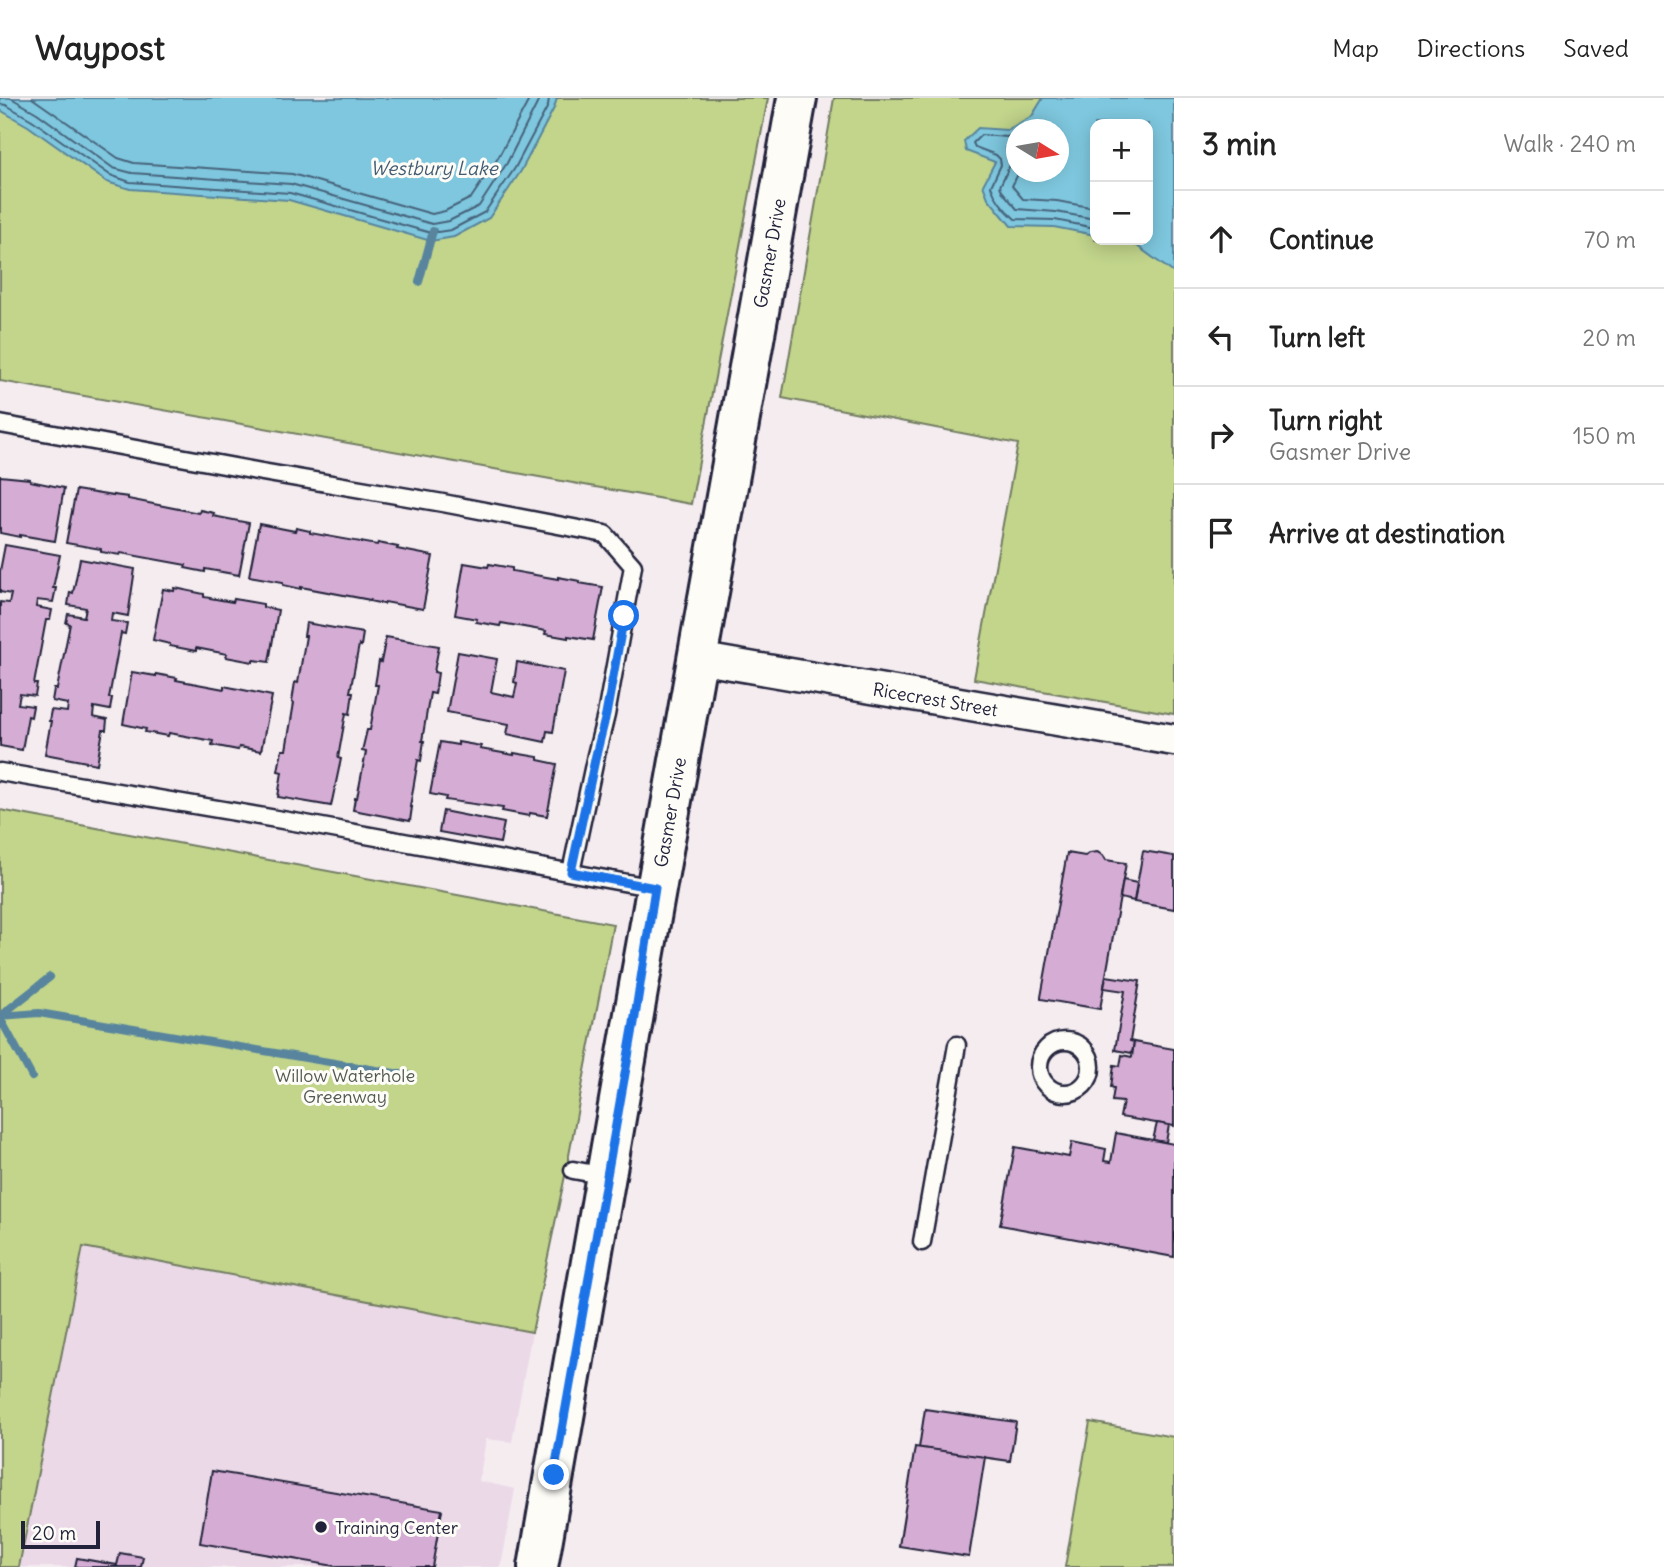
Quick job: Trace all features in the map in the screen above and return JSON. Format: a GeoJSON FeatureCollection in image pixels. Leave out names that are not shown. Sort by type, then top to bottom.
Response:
{"type":"FeatureCollection","features":[{"type":"Feature","properties":{"kind":"street","name":"Gasmer Drive"},"geometry":{"type":"LineString","coordinates":[[538,1567],[590,1173],[655,888],[797,98]]}},
{"type":"Feature","properties":{"kind":"street","name":"Ricecrest Street"},"geometry":{"type":"LineString","coordinates":[[697,658],[1174,740]]}},
{"type":"Feature","properties":{"kind":"lane"},"geometry":{"type":"LineString","coordinates":[[0,424],[605,534],[633,566],[606,715],[571,872]]}},
{"type":"Feature","properties":{"kind":"lane"},"geometry":{"type":"LineString","coordinates":[[0,772],[655,888]]}},
{"type":"Feature","properties":{"kind":"lane"},"geometry":{"type":"LineString","coordinates":[[922,1242],[957,1045]]}},
{"type":"Feature","properties":{"kind":"shaded area"},"geometry":{"type":"Polygon","coordinates":[[[83,1247],[532,1332],[512,1442],[486,1439],[479,1481],[515,1489],[501,1567],[19,1567],[83,1247]]]}},
{"type":"Feature","properties":{"kind":"green space"},"geometry":{"type":"Polygon","coordinates":[[[0,98],[768,98],[691,504],[0,381],[0,98]]]}},
{"type":"Feature","properties":{"kind":"green space"},"geometry":{"type":"Polygon","coordinates":[[[834,98],[1174,98],[1174,714],[974,679],[1018,444],[782,398],[834,98]]]}},
{"type":"Feature","properties":{"kind":"green space","name":"Willow Waterhole Greenway"},"geometry":{"type":"Polygon","coordinates":[[[0,810],[613,924],[532,1332],[83,1247],[19,1567],[0,1567],[0,810]]]}},
{"type":"Feature","properties":{"kind":"green space"},"geometry":{"type":"Polygon","coordinates":[[[1090,1422],[1174,1437],[1174,1567],[1065,1567],[1090,1422]]]}},
{"type":"Feature","properties":{"kind":"water","name":"Westbury Lake"},"geometry":{"type":"Polygon","coordinates":[[[0,98],[557,98],[521,171],[489,218],[454,237],[431,241],[289,200],[130,189],[107,182],[28,126],[0,110],[0,98]]]}},
{"type":"Feature","properties":{"kind":"water"},"geometry":{"type":"Polygon","coordinates":[[[1043,98],[1174,98],[1174,273],[1133,245],[1153,245],[1153,119],[1090,119],[1090,234],[1054,227],[1011,226],[988,198],[983,185],[995,162],[966,151],[964,141],[978,128],[1006,130],[1006,182],[1069,182],[1069,119],[1027,119],[1032,116],[1043,98]]]}},
{"type":"Feature","properties":{"kind":"building"},"geometry":{"type":"Polygon","coordinates":[[[0,476],[30,479],[64,488],[55,541],[0,533],[0,476]]]}},
{"type":"Feature","properties":{"kind":"building"},"geometry":{"type":"Polygon","coordinates":[[[76,490],[128,497],[199,513],[200,510],[214,513],[213,516],[249,523],[239,575],[205,569],[205,572],[185,568],[186,565],[101,552],[101,549],[66,543],[76,490]]]}},
{"type":"Feature","properties":{"kind":"building"},"geometry":{"type":"Polygon","coordinates":[[[259,524],[295,531],[296,528],[377,545],[378,543],[433,556],[423,609],[301,589],[283,585],[283,582],[249,576],[259,524]]]}},
{"type":"Feature","properties":{"kind":"building"},"geometry":{"type":"Polygon","coordinates":[[[5,545],[60,555],[53,602],[37,600],[36,607],[52,610],[50,620],[46,620],[34,684],[37,684],[35,696],[20,694],[18,704],[33,706],[31,717],[28,716],[22,750],[0,746],[0,602],[9,603],[11,594],[0,592],[0,571],[5,545]]]}},
{"type":"Feature","properties":{"kind":"building"},"geometry":{"type":"Polygon","coordinates":[[[80,559],[135,569],[128,616],[112,613],[111,621],[127,623],[125,634],[121,633],[109,698],[112,698],[110,710],[94,707],[93,717],[107,720],[97,764],[45,754],[51,710],[67,712],[68,704],[52,701],[54,689],[57,689],[70,624],[66,623],[68,614],[84,617],[86,608],[68,605],[80,559]]]}},
{"type":"Feature","properties":{"kind":"building"},"geometry":{"type":"Polygon","coordinates":[[[464,563],[488,567],[489,564],[512,568],[512,571],[603,587],[593,640],[545,634],[546,631],[501,623],[500,626],[476,622],[477,619],[455,615],[464,563]]]}},
{"type":"Feature","properties":{"kind":"building"},"geometry":{"type":"Polygon","coordinates":[[[175,588],[204,594],[204,597],[263,604],[263,607],[278,610],[269,662],[226,657],[227,654],[196,648],[196,651],[153,640],[163,589],[174,591],[175,588]]]}},
{"type":"Feature","properties":{"kind":"building"},"geometry":{"type":"Polygon","coordinates":[[[306,623],[363,633],[350,692],[353,692],[350,714],[346,713],[338,758],[341,759],[331,806],[278,797],[282,772],[278,771],[282,750],[286,750],[306,623]]]}},
{"type":"Feature","properties":{"kind":"building"},"geometry":{"type":"Polygon","coordinates":[[[386,637],[439,646],[434,672],[438,673],[435,694],[430,693],[421,761],[418,760],[410,807],[410,821],[353,810],[366,752],[362,751],[367,730],[370,730],[378,685],[375,685],[379,661],[381,662],[386,637]]]}},
{"type":"Feature","properties":{"kind":"building"},"geometry":{"type":"Polygon","coordinates":[[[458,652],[497,659],[491,692],[514,697],[517,662],[564,671],[553,732],[547,731],[545,742],[507,734],[509,724],[447,712],[458,652]]]}},
{"type":"Feature","properties":{"kind":"building"},"geometry":{"type":"Polygon","coordinates":[[[132,672],[272,696],[261,751],[212,745],[213,741],[169,733],[168,736],[145,732],[146,729],[123,724],[132,672]]]}},
{"type":"Feature","properties":{"kind":"building"},"geometry":{"type":"Polygon","coordinates":[[[440,742],[481,746],[480,749],[538,757],[538,760],[557,764],[547,816],[502,811],[503,808],[445,800],[446,797],[430,794],[440,742]]]}},
{"type":"Feature","properties":{"kind":"building"},"geometry":{"type":"Polygon","coordinates":[[[443,811],[504,823],[500,843],[439,832],[443,811]]]}},
{"type":"Feature","properties":{"kind":"building"},"geometry":{"type":"Polygon","coordinates":[[[1143,851],[1174,856],[1174,909],[1134,902],[1143,851]]]}},
{"type":"Feature","properties":{"kind":"building"},"geometry":{"type":"Polygon","coordinates":[[[1097,852],[1106,860],[1126,863],[1100,1009],[1041,999],[1067,853],[1085,856],[1097,852]]]}},
{"type":"Feature","properties":{"kind":"building"},"geometry":{"type":"Polygon","coordinates":[[[1123,880],[1137,883],[1134,901],[1120,898],[1123,880]]]}},
{"type":"Feature","properties":{"kind":"building"},"geometry":{"type":"Polygon","coordinates":[[[1106,976],[1140,981],[1130,1041],[1134,1042],[1132,1053],[1115,1050],[1125,991],[1104,988],[1106,976]]]}},
{"type":"Feature","properties":{"kind":"building"},"geometry":{"type":"Polygon","coordinates":[[[1134,1042],[1174,1049],[1174,1126],[1120,1117],[1123,1102],[1112,1101],[1114,1065],[1120,1066],[1122,1055],[1132,1057],[1134,1042]]]}},
{"type":"Feature","properties":{"kind":"building"},"geometry":{"type":"Polygon","coordinates":[[[1157,1123],[1169,1125],[1166,1142],[1153,1140],[1157,1123]]]}},
{"type":"Feature","properties":{"kind":"building"},"geometry":{"type":"Polygon","coordinates":[[[1116,1133],[1174,1144],[1174,1257],[1000,1225],[1015,1147],[1069,1157],[1072,1142],[1106,1149],[1104,1161],[1111,1162],[1116,1133]]]}},
{"type":"Feature","properties":{"kind":"building"},"geometry":{"type":"Polygon","coordinates":[[[925,1409],[1016,1422],[1010,1461],[919,1448],[925,1409]]]}},
{"type":"Feature","properties":{"kind":"building"},"geometry":{"type":"Polygon","coordinates":[[[915,1447],[985,1457],[969,1557],[899,1546],[915,1447]]]}},
{"type":"Feature","properties":{"kind":"building","name":"Training Center"},"geometry":{"type":"Polygon","coordinates":[[[212,1471],[442,1510],[432,1567],[340,1567],[200,1543],[212,1471]]]}},
{"type":"Feature","properties":{"kind":"building"},"geometry":{"type":"Polygon","coordinates":[[[120,1553],[143,1557],[141,1567],[75,1567],[77,1558],[117,1565],[120,1553]]]}},
{"type":"Feature","properties":{"kind":"waterway"},"geometry":{"type":"LineString","coordinates":[[419,282],[433,231]]}},
{"type":"Feature","properties":{"kind":"waterway"},"geometry":{"type":"LineString","coordinates":[[0,1016],[50,977]]}},
{"type":"Feature","properties":{"kind":"waterway"},"geometry":{"type":"LineString","coordinates":[[0,1016],[39,1013],[412,1076]]}},
{"type":"Feature","properties":{"kind":"waterway"},"geometry":{"type":"LineString","coordinates":[[0,1018],[32,1077]]}},
{"type":"Feature","properties":{"kind":"place","name":"Training Center"},"geometry":{"type":"Point","coordinates":[321,1527]}},
{"type":"Feature","properties":{"kind":"route"},"geometry":{"type":"LineString","coordinates":[[554,1475],[634,1023],[655,888],[571,872],[606,715],[624,616]]}}]}
